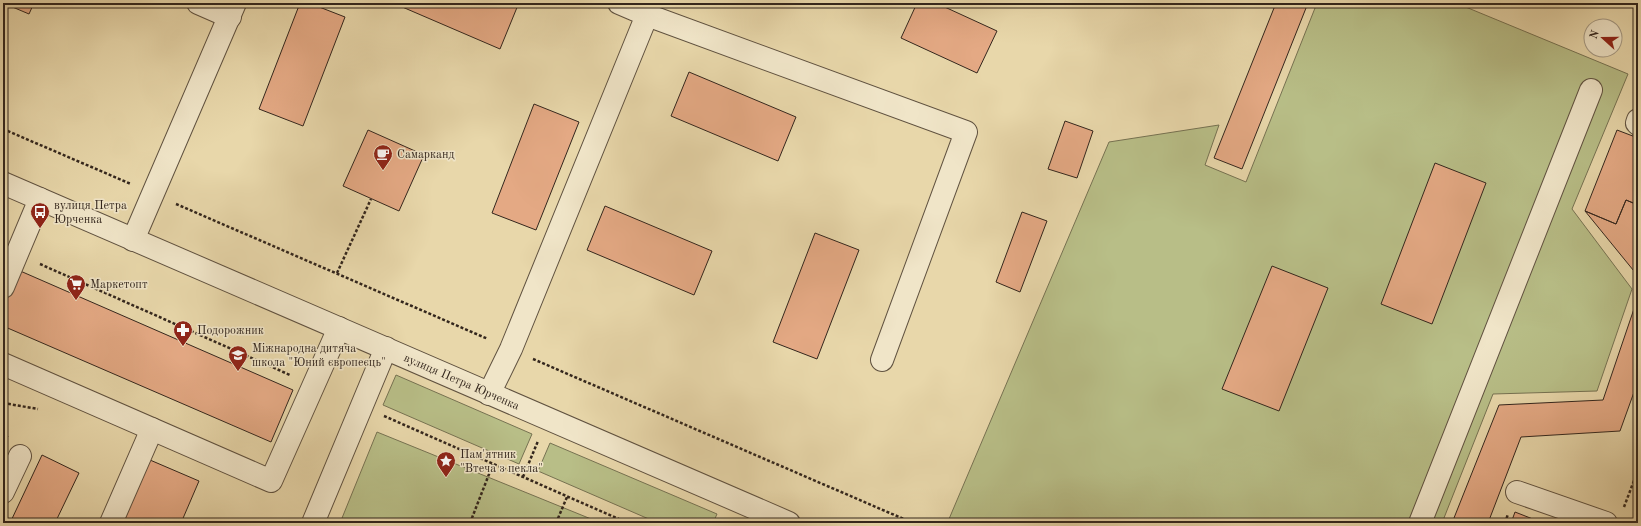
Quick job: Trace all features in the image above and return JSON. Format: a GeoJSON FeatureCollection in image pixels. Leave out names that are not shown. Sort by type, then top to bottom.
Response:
{"type":"FeatureCollection","features":[{"type":"Feature","properties":{"kind":"street"},"geometry":{"type":"LineString","coordinates":[[133,240],[233,10],[198,3]]}},
{"type":"Feature","properties":{"kind":"street"},"geometry":{"type":"LineString","coordinates":[[619,3],[647,15],[966,132],[882,360]]}},
{"type":"Feature","properties":{"kind":"street"},"geometry":{"type":"LineString","coordinates":[[490,394],[511,349],[647,15]]}},
{"type":"Feature","properties":{"kind":"street"},"geometry":{"type":"LineString","coordinates":[[1420,523],[1591,90]]}},
{"type":"Feature","properties":{"kind":"street"},"geometry":{"type":"LineString","coordinates":[[1638,120],[1636,123],[1638,124]]}},
{"type":"Feature","properties":{"kind":"street","name":"вулиця Петра Юрченка"},"geometry":{"type":"LineString","coordinates":[[3,184],[789,523]]}},
{"type":"Feature","properties":{"kind":"street"},"geometry":{"type":"LineString","coordinates":[[3,287],[40,199]]}},
{"type":"Feature","properties":{"kind":"street"},"geometry":{"type":"LineString","coordinates":[[3,364],[271,480],[339,328]]}},
{"type":"Feature","properties":{"kind":"street"},"geometry":{"type":"LineString","coordinates":[[313,523],[386,348]]}},
{"type":"Feature","properties":{"kind":"street"},"geometry":{"type":"LineString","coordinates":[[111,523],[152,429]]}},
{"type":"Feature","properties":{"kind":"street"},"geometry":{"type":"LineString","coordinates":[[3,492],[20,456]]}},
{"type":"Feature","properties":{"kind":"street"},"geometry":{"type":"LineString","coordinates":[[1517,492],[1606,523]]}},
{"type":"Feature","properties":{"kind":"path"},"geometry":{"type":"LineString","coordinates":[[3,129],[913,523]]}},
{"type":"Feature","properties":{"kind":"path"},"geometry":{"type":"LineString","coordinates":[[337,274],[371,199]]}},
{"type":"Feature","properties":{"kind":"path"},"geometry":{"type":"LineString","coordinates":[[523,477],[548,419]]}},
{"type":"Feature","properties":{"kind":"path"},"geometry":{"type":"LineString","coordinates":[[470,523],[493,464]]}},
{"type":"Feature","properties":{"kind":"path"},"geometry":{"type":"LineString","coordinates":[[1623,510],[1638,470]]}},
{"type":"Feature","properties":{"kind":"path"},"geometry":{"type":"LineString","coordinates":[[556,523],[567,497]]}},
{"type":"Feature","properties":{"kind":"green space"},"geometry":{"type":"Polygon","coordinates":[[[1317,3],[1456,3],[1583,55],[1583,58],[1589,58],[1628,74],[1572,209],[1632,289],[1597,391],[1493,394],[1442,523],[959,523],[949,519],[1109,142],[1219,125],[1205,165],[1246,182],[1317,3]]]}},
{"type":"Feature","properties":{"kind":"green space"},"geometry":{"type":"Polygon","coordinates":[[[396,375],[532,434],[519,464],[383,405],[396,375]]]}},
{"type":"Feature","properties":{"kind":"green space"},"geometry":{"type":"Polygon","coordinates":[[[377,432],[601,523],[340,523],[377,432]]]}},
{"type":"Feature","properties":{"kind":"green space"},"geometry":{"type":"Polygon","coordinates":[[[550,443],[717,514],[713,523],[658,523],[538,471],[550,443]]]}},
{"type":"Feature","properties":{"kind":"building"},"geometry":{"type":"Polygon","coordinates":[[[3,3],[34,3],[29,14],[3,3]]]}},
{"type":"Feature","properties":{"kind":"building"},"geometry":{"type":"Polygon","coordinates":[[[300,3],[309,3],[345,17],[303,126],[259,109],[300,3]]]}},
{"type":"Feature","properties":{"kind":"building"},"geometry":{"type":"Polygon","coordinates":[[[393,3],[513,3],[518,5],[500,49],[393,3]]]}},
{"type":"Feature","properties":{"kind":"building"},"geometry":{"type":"Polygon","coordinates":[[[917,3],[936,3],[997,31],[977,73],[901,38],[917,3]]]}},
{"type":"Feature","properties":{"kind":"building"},"geometry":{"type":"Polygon","coordinates":[[[1276,3],[1308,3],[1242,169],[1214,158],[1276,3]]]}},
{"type":"Feature","properties":{"kind":"building"},"geometry":{"type":"Polygon","coordinates":[[[689,72],[796,117],[778,161],[671,116],[689,72]]]}},
{"type":"Feature","properties":{"kind":"building"},"geometry":{"type":"Polygon","coordinates":[[[534,104],[579,122],[536,230],[492,213],[534,104]]]}},
{"type":"Feature","properties":{"kind":"building"},"geometry":{"type":"Polygon","coordinates":[[[1065,121],[1093,131],[1077,178],[1048,169],[1065,121]]]}},
{"type":"Feature","properties":{"kind":"building","name":"Самарканд"},"geometry":{"type":"Polygon","coordinates":[[[368,130],[424,155],[399,211],[343,186],[368,130]]]}},
{"type":"Feature","properties":{"kind":"building"},"geometry":{"type":"Polygon","coordinates":[[[1617,130],[1638,138],[1638,205],[1626,200],[1616,224],[1585,211],[1617,130]]]}},
{"type":"Feature","properties":{"kind":"building"},"geometry":{"type":"Polygon","coordinates":[[[1435,163],[1486,183],[1432,324],[1381,304],[1435,163]]]}},
{"type":"Feature","properties":{"kind":"building"},"geometry":{"type":"Polygon","coordinates":[[[1626,200],[1638,205],[1638,276],[1585,211],[1616,224],[1626,200]]]}},
{"type":"Feature","properties":{"kind":"building"},"geometry":{"type":"Polygon","coordinates":[[[605,206],[712,251],[694,295],[587,250],[605,206]]]}},
{"type":"Feature","properties":{"kind":"building"},"geometry":{"type":"Polygon","coordinates":[[[1022,212],[1047,221],[1020,292],[996,282],[1022,212]]]}},
{"type":"Feature","properties":{"kind":"building"},"geometry":{"type":"Polygon","coordinates":[[[815,233],[859,250],[817,359],[773,342],[815,233]]]}},
{"type":"Feature","properties":{"kind":"building"},"geometry":{"type":"Polygon","coordinates":[[[1272,266],[1328,288],[1279,411],[1222,389],[1272,266]]]}},
{"type":"Feature","properties":{"kind":"building"},"geometry":{"type":"Polygon","coordinates":[[[18,270],[293,390],[271,442],[3,326],[3,304],[18,270]]]}},
{"type":"Feature","properties":{"kind":"building"},"geometry":{"type":"Polygon","coordinates":[[[1638,297],[1638,381],[1620,431],[1521,437],[1488,523],[1452,523],[1499,405],[1603,400],[1638,297]]]}},
{"type":"Feature","properties":{"kind":"building"},"geometry":{"type":"Polygon","coordinates":[[[3,433],[8,436],[3,447],[3,433]]]}},
{"type":"Feature","properties":{"kind":"building"},"geometry":{"type":"Polygon","coordinates":[[[42,455],[79,473],[55,523],[10,523],[42,455]]]}},
{"type":"Feature","properties":{"kind":"building"},"geometry":{"type":"Polygon","coordinates":[[[150,460],[199,481],[181,523],[123,523],[150,460]]]}},
{"type":"Feature","properties":{"kind":"building"},"geometry":{"type":"Polygon","coordinates":[[[1515,512],[1543,523],[1511,523],[1515,512]]]}},
{"type":"Feature","properties":{"kind":"place","name":"Самарканд"},"geometry":{"type":"Point","coordinates":[383,171]}},
{"type":"Feature","properties":{"kind":"place","name":"вулиця Петра Юрченка"},"geometry":{"type":"Point","coordinates":[40,229]}},
{"type":"Feature","properties":{"kind":"place","name":"Маркетопт"},"geometry":{"type":"Point","coordinates":[76,301]}},
{"type":"Feature","properties":{"kind":"place","name":"Подорожник"},"geometry":{"type":"Point","coordinates":[183,347]}},
{"type":"Feature","properties":{"kind":"place","name":"Міжнародна дитяча школа \"Юний європеєць\""},"geometry":{"type":"Point","coordinates":[238,372]}},
{"type":"Feature","properties":{"kind":"place","name":"Пам'ятник \"Втеча з пекла\""},"geometry":{"type":"Point","coordinates":[446,478]}}]}
